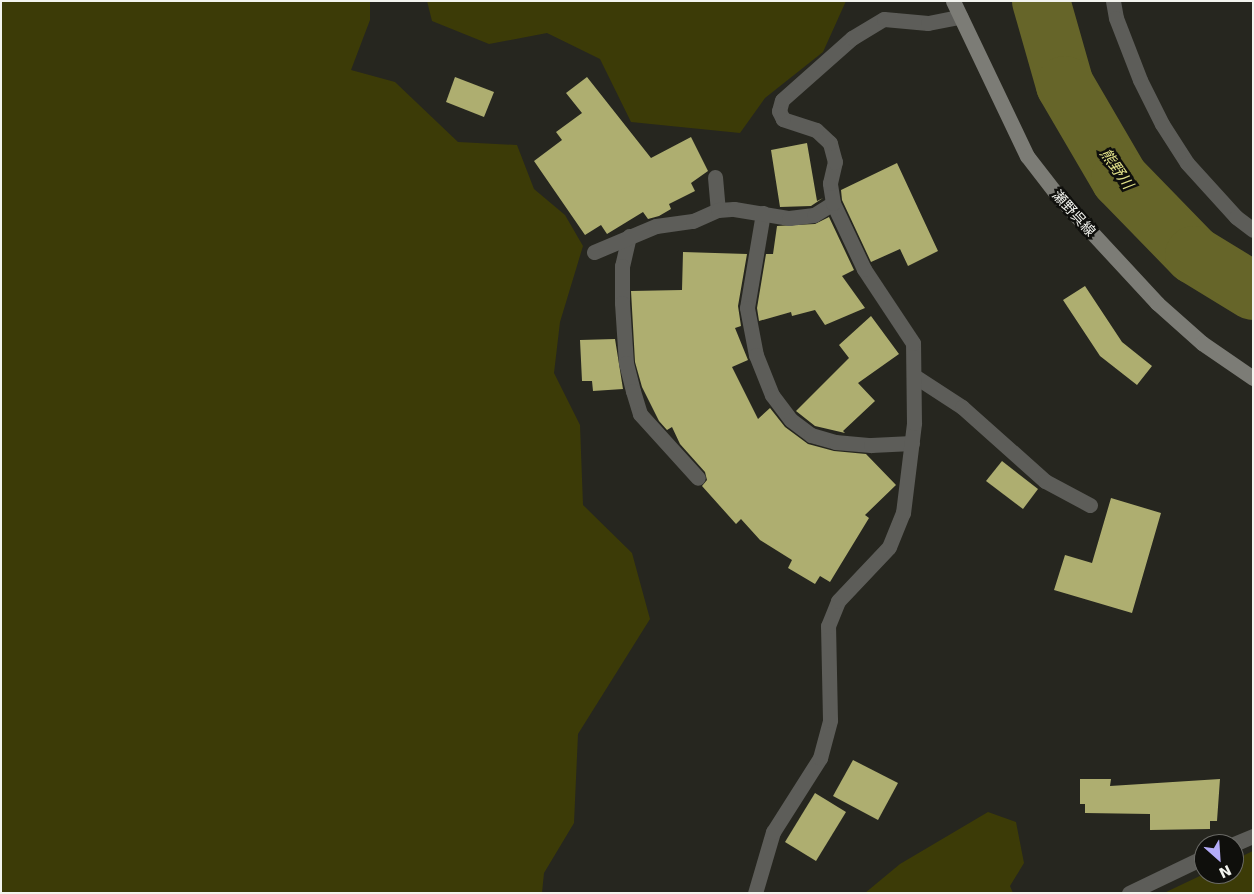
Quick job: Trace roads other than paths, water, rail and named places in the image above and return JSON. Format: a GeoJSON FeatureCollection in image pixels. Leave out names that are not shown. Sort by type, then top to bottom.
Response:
{"type":"FeatureCollection","features":[{"type":"Feature","properties":{"kind":"main road","name":"瀬野呉線"},"geometry":{"type":"LineString","coordinates":[[953,1],[1027,156],[1058,196],[1157,303],[1202,343],[1253,378]]}},
{"type":"Feature","properties":{"kind":"street"},"geometry":{"type":"LineString","coordinates":[[1113,1],[1116,18],[1140,80],[1162,124],[1187,163],[1236,217],[1253,230]]}},
{"type":"Feature","properties":{"kind":"street"},"geometry":{"type":"LineString","coordinates":[[755,893],[773,832],[820,758],[830,720],[828,626],[838,601],[889,547],[904,513],[912,443],[916,377],[913,343],[864,269],[834,203],[830,183],[835,162],[830,143],[816,130],[783,119],[779,111],[782,100],[852,38],[884,19],[928,23],[960,17]]}},
{"type":"Feature","properties":{"kind":"street"},"geometry":{"type":"LineString","coordinates":[[715,178],[718,210]]}},
{"type":"Feature","properties":{"kind":"street"},"geometry":{"type":"LineString","coordinates":[[594,252],[656,226],[693,220],[718,210],[763,213],[789,218],[814,214],[834,203]]}},
{"type":"Feature","properties":{"kind":"street"},"geometry":{"type":"LineString","coordinates":[[763,213],[747,308],[756,355],[772,395],[791,420],[810,435],[835,442],[862,444],[912,443]]}},
{"type":"Feature","properties":{"kind":"street"},"geometry":{"type":"LineString","coordinates":[[629,236],[622,266],[622,303],[626,363],[633,391],[640,414],[698,478]]}},
{"type":"Feature","properties":{"kind":"street"},"geometry":{"type":"LineString","coordinates":[[916,377],[962,407],[1045,481],[1090,505]]}},
{"type":"Feature","properties":{"kind":"street"},"geometry":{"type":"LineString","coordinates":[[1129,893],[1194,862]]}},
{"type":"Feature","properties":{"kind":"waterway","name":"熊野川"},"geometry":{"type":"LineString","coordinates":[[1041,1],[1065,85],[1120,179],[1194,255],[1253,291]]}}]}
